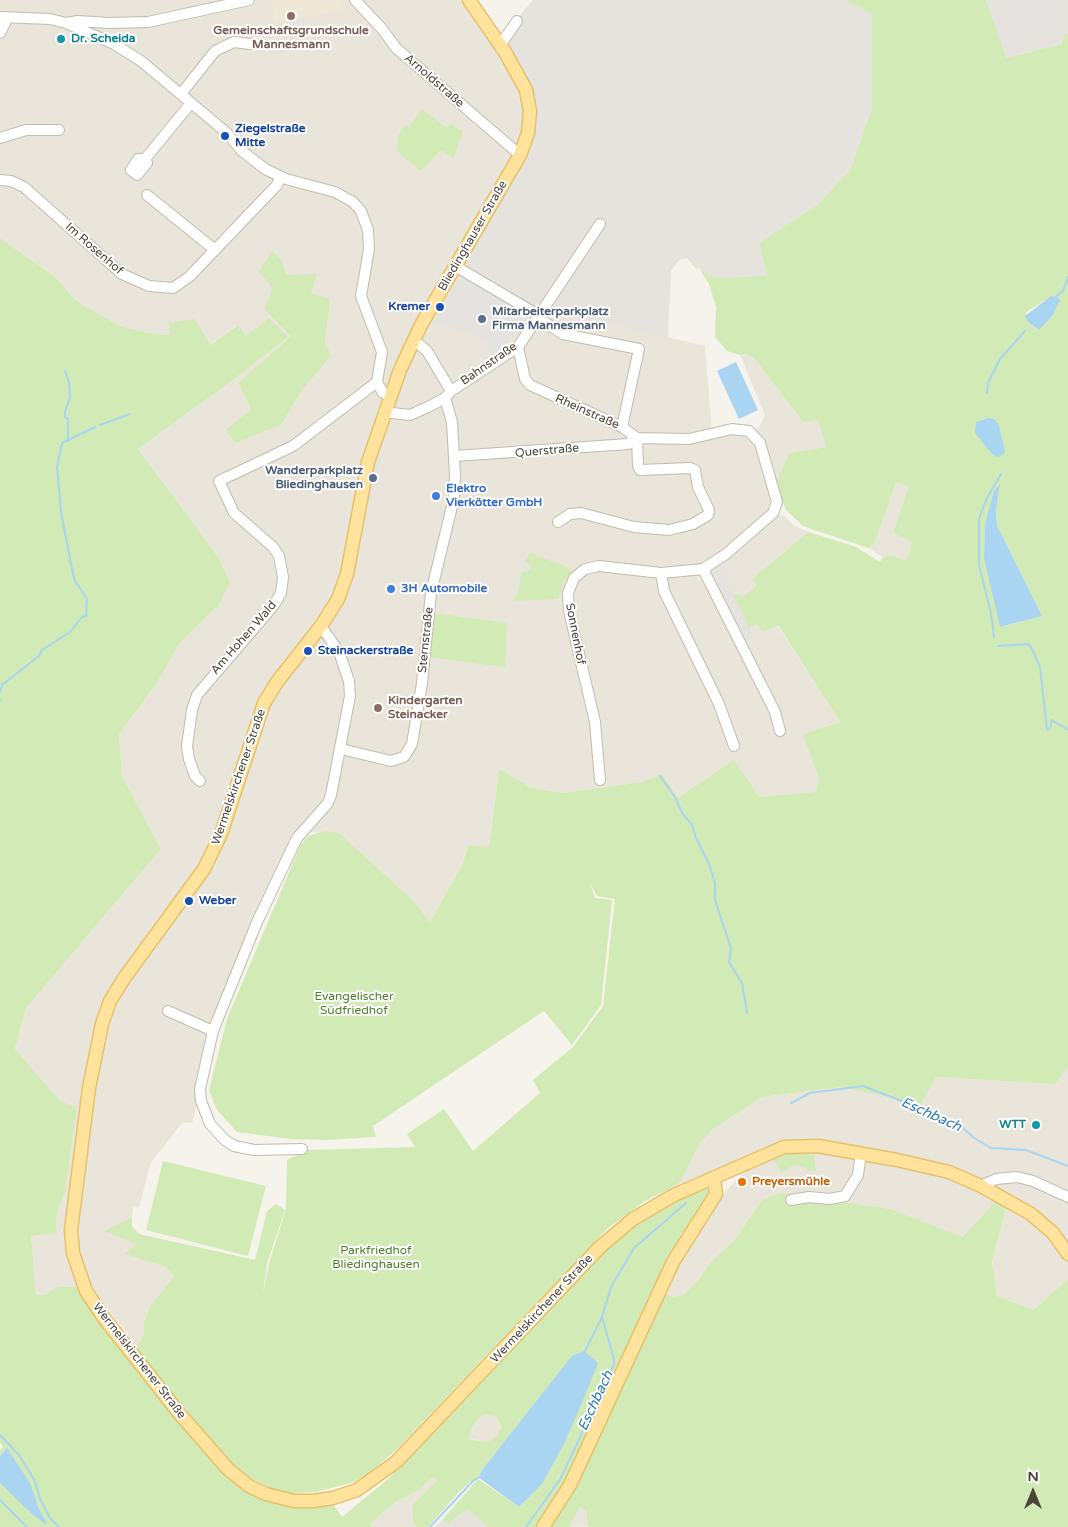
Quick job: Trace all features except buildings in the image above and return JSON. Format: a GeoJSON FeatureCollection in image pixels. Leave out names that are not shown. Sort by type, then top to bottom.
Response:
{"type":"FeatureCollection","features":[{"type":"Feature","properties":{"kind":"main road","name":"Bliedinghauser Straße"},"geometry":{"type":"LineString","coordinates":[[321,626],[343,587],[368,462],[390,396],[414,340],[520,155],[530,122],[529,101],[519,75],[469,0]]}},
{"type":"Feature","properties":{"kind":"main road","name":"Wermelskirchener Straße"},"geometry":{"type":"LineString","coordinates":[[321,626],[277,682],[264,703],[221,834],[204,870],[124,977],[110,1001],[102,1024],[88,1088],[71,1230],[73,1253],[78,1273],[95,1306],[205,1446],[234,1475],[249,1486],[275,1497],[294,1501],[327,1500],[364,1487],[396,1462],[617,1231],[655,1205],[714,1178]]}},
{"type":"Feature","properties":{"kind":"main road"},"geometry":{"type":"LineString","coordinates":[[543,1527],[570,1485],[673,1262],[716,1194],[714,1178],[778,1149],[792,1146],[818,1146],[932,1167],[981,1186],[1030,1214],[1053,1233],[1064,1249]]}},
{"type":"Feature","properties":{"kind":"street"},"geometry":{"type":"LineString","coordinates":[[66,23],[78,21],[109,23],[148,22],[249,0]]}},
{"type":"Feature","properties":{"kind":"street","name":"Arnoldstraße"},"geometry":{"type":"LineString","coordinates":[[355,0],[378,23],[396,48],[520,155]]}},
{"type":"Feature","properties":{"kind":"street"},"geometry":{"type":"LineString","coordinates":[[0,33],[4,17],[50,19],[66,23],[127,51],[227,133],[249,156],[280,177],[340,194],[353,202],[364,217],[369,242],[361,296],[382,352],[376,382],[383,393],[390,396]]}},
{"type":"Feature","properties":{"kind":"street"},"geometry":{"type":"LineString","coordinates":[[500,45],[517,21]]}},
{"type":"Feature","properties":{"kind":"street"},"geometry":{"type":"LineString","coordinates":[[181,94],[215,51],[234,42],[250,44]]}},
{"type":"Feature","properties":{"kind":"street"},"geometry":{"type":"LineString","coordinates":[[145,159],[191,103]]}},
{"type":"Feature","properties":{"kind":"street"},"geometry":{"type":"LineString","coordinates":[[0,138],[26,130],[59,130]]}},
{"type":"Feature","properties":{"kind":"street","name":"Im Rosenhof"},"geometry":{"type":"LineString","coordinates":[[0,180],[11,181],[24,187],[112,267],[142,283],[161,287],[178,286],[277,185],[280,177]]}},
{"type":"Feature","properties":{"kind":"street"},"geometry":{"type":"LineString","coordinates":[[147,195],[215,250]]}},
{"type":"Feature","properties":{"kind":"street","name":"Bahnstraße"},"geometry":{"type":"LineString","coordinates":[[384,412],[410,415],[448,395],[518,347],[600,224]]}},
{"type":"Feature","properties":{"kind":"street"},"geometry":{"type":"LineString","coordinates":[[455,266],[539,317],[563,334],[639,349],[622,427]]}},
{"type":"Feature","properties":{"kind":"street","name":"Sternstraße"},"geometry":{"type":"LineString","coordinates":[[341,749],[391,762],[404,757],[412,744],[422,683],[432,593],[451,515],[455,487],[455,456],[448,395],[427,351],[414,340]]}},
{"type":"Feature","properties":{"kind":"street","name":"Rheinstraße"},"geometry":{"type":"LineString","coordinates":[[518,347],[526,379],[530,385],[622,427],[637,438]]}},
{"type":"Feature","properties":{"kind":"street","name":"Am Hohen Wald"},"geometry":{"type":"LineString","coordinates":[[200,781],[194,776],[187,746],[192,710],[197,695],[274,606],[283,584],[283,568],[274,547],[234,512],[219,481],[294,446],[376,382]]}},
{"type":"Feature","properties":{"kind":"street","name":"Sonnenhof"},"geometry":{"type":"LineString","coordinates":[[600,780],[595,722],[569,611],[569,588],[579,573],[594,566],[661,573],[681,573],[703,569],[733,548],[773,514],[777,502],[760,443],[749,431],[732,429],[689,439],[637,438]]}},
{"type":"Feature","properties":{"kind":"street"},"geometry":{"type":"LineString","coordinates":[[558,522],[570,514],[581,513],[634,528],[669,530],[693,524],[708,516],[710,510],[698,487],[695,470],[690,468],[640,470],[638,466],[637,438]]}},
{"type":"Feature","properties":{"kind":"street","name":"Querstraße"},"geometry":{"type":"LineString","coordinates":[[455,456],[628,444],[637,438]]}},
{"type":"Feature","properties":{"kind":"street"},"geometry":{"type":"LineString","coordinates":[[703,569],[775,712],[780,731]]}},
{"type":"Feature","properties":{"kind":"street"},"geometry":{"type":"LineString","coordinates":[[661,573],[664,590],[719,704],[734,746]]}},
{"type":"Feature","properties":{"kind":"street"},"geometry":{"type":"LineString","coordinates":[[302,1149],[244,1149],[234,1146],[217,1133],[205,1114],[200,1088],[213,1031],[257,922],[297,838],[328,803],[341,749],[350,696],[349,681],[340,652],[321,626]]}},
{"type":"Feature","properties":{"kind":"street"},"geometry":{"type":"LineString","coordinates":[[168,1011],[213,1031]]}},
{"type":"Feature","properties":{"kind":"street"},"geometry":{"type":"LineString","coordinates":[[790,1200],[809,1197],[830,1199],[845,1196],[858,1175],[861,1153]]}},
{"type":"Feature","properties":{"kind":"street"},"geometry":{"type":"LineString","coordinates":[[981,1186],[1002,1178],[1023,1178],[1068,1197]]}},
{"type":"Feature","properties":{"kind":"shaded area"},"geometry":{"type":"Polygon","coordinates":[[[0,0],[472,0],[515,62],[530,139],[549,300],[572,314],[705,346],[712,431],[743,425],[758,429],[765,415],[740,355],[747,354],[754,358],[803,422],[818,420],[826,447],[789,453],[771,495],[769,512],[785,516],[793,525],[808,532],[753,578],[756,586],[744,596],[733,594],[722,568],[698,577],[753,637],[749,628],[756,624],[763,632],[777,625],[840,722],[804,734],[819,778],[816,792],[759,797],[678,798],[662,774],[642,782],[563,793],[532,788],[499,769],[489,847],[466,848],[462,865],[430,922],[413,900],[339,833],[304,832],[206,1039],[195,1087],[197,1105],[192,1123],[183,1122],[151,1162],[139,1208],[133,1206],[132,1217],[105,1231],[137,1244],[126,1254],[166,1267],[174,1276],[151,1305],[144,1321],[144,1335],[137,1346],[100,1299],[88,1279],[78,1287],[58,1287],[44,1295],[36,1295],[31,1235],[56,1232],[57,1212],[65,1192],[61,1103],[15,1049],[26,1008],[161,849],[122,776],[119,735],[158,681],[180,643],[219,605],[230,582],[219,558],[138,449],[233,380],[288,337],[246,336],[237,325],[209,345],[170,335],[153,334],[119,326],[75,300],[55,277],[0,238],[0,0]],[[282,261],[273,288],[291,336],[238,383],[251,411],[226,429],[281,425],[303,389],[325,344],[330,299],[311,293],[286,275],[282,261]]]}},
{"type":"Feature","properties":{"kind":"shaded area","name":"Gemeinschaftsgrundschule Mannesmann"},"geometry":{"type":"Polygon","coordinates":[[[271,0],[342,0],[341,10],[275,23],[271,0]]]}},
{"type":"Feature","properties":{"kind":"shaded area"},"geometry":{"type":"Polygon","coordinates":[[[533,0],[844,0],[872,14],[872,107],[851,169],[818,204],[759,243],[767,277],[720,278],[708,275],[699,268],[696,269],[687,258],[679,260],[671,271],[668,339],[572,314],[549,301],[540,314],[461,267],[531,142],[536,118],[535,104],[528,80],[501,38],[533,0]]]}},
{"type":"Feature","properties":{"kind":"shaded area"},"geometry":{"type":"Polygon","coordinates":[[[986,0],[1068,0],[1068,33],[1064,35],[1062,44],[1005,58],[986,0]]]}},
{"type":"Feature","properties":{"kind":"shaded area"},"geometry":{"type":"Polygon","coordinates":[[[1002,0],[1051,0],[1059,31],[1014,45],[1002,0]]]}},
{"type":"Feature","properties":{"kind":"shaded area","name":"Mitarbeiterparkplatz Firma Mannesmann"},"geometry":{"type":"Polygon","coordinates":[[[461,276],[530,315],[495,355],[481,338],[434,323],[461,276]]]}},
{"type":"Feature","properties":{"kind":"shaded area","name":"Wanderparkplatz Bliedinghausen"},"geometry":{"type":"Polygon","coordinates":[[[376,456],[381,457],[371,500],[365,499],[376,456]]]}},
{"type":"Feature","properties":{"kind":"shaded area"},"geometry":{"type":"Polygon","coordinates":[[[896,483],[909,486],[893,533],[912,541],[906,562],[892,555],[883,557],[868,548],[874,544],[896,483]]]}},
{"type":"Feature","properties":{"kind":"shaded area"},"geometry":{"type":"Polygon","coordinates":[[[722,567],[753,636],[743,642],[710,573],[722,567]]]}},
{"type":"Feature","properties":{"kind":"shaded area"},"geometry":{"type":"Polygon","coordinates":[[[1068,1067],[1068,1279],[1033,1310],[997,1296],[992,1262],[1007,1206],[963,1237],[890,1209],[762,1200],[735,1239],[710,1263],[700,1278],[684,1294],[673,1297],[662,1292],[712,1207],[744,1171],[732,1163],[679,1184],[701,1142],[713,1129],[762,1097],[843,1087],[921,1104],[935,1077],[1055,1084],[1068,1067]]]}},
{"type":"Feature","properties":{"kind":"shaded area"},"geometry":{"type":"Polygon","coordinates":[[[487,1414],[497,1417],[501,1427],[497,1436],[487,1442],[469,1438],[472,1428],[479,1418],[487,1414]]]}},
{"type":"Feature","properties":{"kind":"shaded area"},"geometry":{"type":"Polygon","coordinates":[[[432,1477],[437,1480],[412,1505],[413,1524],[417,1527],[373,1527],[370,1524],[397,1501],[418,1491],[432,1477]]]}},
{"type":"Feature","properties":{"kind":"shaded area"},"geometry":{"type":"Polygon","coordinates":[[[580,1507],[586,1511],[588,1526],[569,1527],[580,1507]]]}},
{"type":"Feature","properties":{"kind":"shaded area"},"geometry":{"type":"Polygon","coordinates":[[[467,1509],[488,1527],[435,1527],[442,1520],[448,1524],[467,1509]]]}},
{"type":"Feature","properties":{"kind":"green space"},"geometry":{"type":"Polygon","coordinates":[[[844,0],[986,0],[1006,58],[1062,44],[1064,35],[1068,33],[1068,1067],[1055,1084],[936,1077],[921,1104],[842,1087],[762,1097],[713,1129],[701,1142],[679,1184],[645,1201],[608,1228],[398,1448],[368,1474],[354,1482],[316,1492],[292,1493],[271,1488],[247,1476],[224,1456],[140,1353],[137,1346],[144,1335],[144,1321],[151,1305],[174,1276],[166,1267],[125,1254],[136,1244],[104,1231],[132,1217],[132,1226],[139,1234],[255,1260],[267,1211],[276,1204],[285,1210],[267,1263],[263,1294],[269,1263],[286,1209],[287,1160],[308,1150],[415,1147],[407,1134],[444,1109],[473,1151],[540,1093],[533,1080],[573,1047],[603,1006],[615,899],[597,896],[589,881],[595,898],[612,900],[601,1005],[572,1045],[544,1011],[373,1126],[376,1137],[327,1140],[290,1139],[237,1132],[217,1110],[209,1090],[227,1019],[300,846],[308,836],[326,831],[339,833],[413,900],[430,922],[462,865],[468,845],[489,847],[499,769],[532,788],[563,793],[642,782],[662,774],[678,798],[734,760],[759,797],[816,792],[819,778],[803,734],[840,722],[778,625],[763,632],[756,624],[749,628],[733,594],[744,596],[756,586],[753,578],[808,532],[856,547],[880,562],[883,557],[891,555],[906,561],[912,542],[893,533],[909,486],[896,483],[874,544],[868,548],[803,526],[786,510],[774,482],[777,481],[789,453],[826,447],[818,420],[803,422],[754,358],[747,354],[740,355],[727,351],[715,337],[716,307],[709,284],[699,268],[708,275],[720,278],[767,276],[759,243],[818,204],[851,169],[872,107],[872,14],[844,0]],[[1045,300],[1026,312],[1029,323],[1038,330],[1052,316],[1045,300]],[[988,418],[976,422],[993,455],[988,418]],[[1000,485],[985,525],[984,558],[1001,627],[1042,616],[997,525],[996,511],[1000,485]]]}},
{"type":"Feature","properties":{"kind":"green space"},"geometry":{"type":"Polygon","coordinates":[[[422,109],[447,128],[450,124],[463,131],[454,158],[441,150],[421,171],[397,151],[398,136],[405,125],[409,127],[422,109]]]}},
{"type":"Feature","properties":{"kind":"green space"},"geometry":{"type":"Polygon","coordinates":[[[0,238],[55,277],[75,300],[119,326],[153,334],[170,335],[169,323],[195,319],[210,345],[238,325],[246,336],[269,318],[288,337],[233,380],[138,449],[219,558],[230,582],[219,605],[180,643],[158,681],[119,735],[122,776],[161,849],[26,1008],[15,1049],[61,1102],[77,1107],[65,1192],[57,1212],[56,1233],[31,1236],[36,1295],[44,1295],[58,1287],[78,1287],[201,1449],[224,1474],[241,1486],[304,1507],[333,1504],[342,1517],[388,1479],[611,1243],[645,1217],[701,1188],[706,1188],[710,1192],[571,1475],[538,1527],[488,1527],[467,1509],[448,1524],[442,1520],[478,1479],[519,1507],[541,1484],[563,1446],[531,1409],[482,1470],[479,1477],[458,1493],[428,1527],[417,1527],[413,1524],[412,1505],[437,1480],[432,1477],[418,1491],[397,1501],[370,1524],[373,1527],[0,1527],[0,1451],[3,1446],[0,1443],[0,238]],[[486,1414],[479,1418],[472,1428],[469,1439],[487,1442],[497,1436],[501,1427],[497,1417],[486,1414]]]}},
{"type":"Feature","properties":{"kind":"green space"},"geometry":{"type":"Polygon","coordinates":[[[272,251],[282,261],[286,275],[317,274],[311,293],[330,299],[325,344],[331,355],[303,389],[281,425],[235,443],[226,429],[251,410],[238,383],[291,336],[264,309],[273,288],[259,272],[272,251]]]}},
{"type":"Feature","properties":{"kind":"green space"},"geometry":{"type":"Polygon","coordinates":[[[530,553],[565,566],[572,571],[564,581],[558,599],[513,601],[519,590],[521,573],[531,569],[531,566],[525,561],[530,553]]]}},
{"type":"Feature","properties":{"kind":"green space"},"geometry":{"type":"Polygon","coordinates":[[[432,613],[507,623],[505,667],[426,657],[432,613]]]}},
{"type":"Feature","properties":{"kind":"green space"},"geometry":{"type":"Polygon","coordinates":[[[790,1151],[809,1152],[814,1155],[816,1171],[810,1171],[801,1166],[794,1165],[781,1173],[773,1157],[790,1151]]]}},
{"type":"Feature","properties":{"kind":"green space"},"geometry":{"type":"Polygon","coordinates":[[[163,1161],[266,1186],[248,1256],[146,1230],[163,1161]]]}},
{"type":"Feature","properties":{"kind":"green space"},"geometry":{"type":"Polygon","coordinates":[[[781,1193],[890,1209],[963,1237],[997,1200],[1007,1205],[992,1262],[997,1296],[1033,1310],[1068,1279],[1068,1527],[588,1527],[586,1511],[580,1507],[569,1527],[547,1527],[662,1292],[673,1297],[684,1294],[700,1278],[710,1263],[735,1239],[762,1200],[781,1193]]]}},
{"type":"Feature","properties":{"kind":"water"},"geometry":{"type":"Polygon","coordinates":[[[1051,296],[1058,298],[1060,301],[1052,316],[1039,330],[1029,323],[1025,316],[1051,296]]]}},
{"type":"Feature","properties":{"kind":"water"},"geometry":{"type":"Polygon","coordinates":[[[736,362],[758,410],[739,419],[717,371],[736,362]]]}},
{"type":"Feature","properties":{"kind":"water"},"geometry":{"type":"Polygon","coordinates":[[[988,418],[994,419],[999,425],[1005,452],[999,457],[993,455],[975,433],[976,422],[988,418]]]}},
{"type":"Feature","properties":{"kind":"water"},"geometry":{"type":"Polygon","coordinates":[[[1000,484],[996,511],[997,525],[1042,616],[1000,627],[984,558],[985,525],[994,491],[1000,484]]]}},
{"type":"Feature","properties":{"kind":"water"},"geometry":{"type":"Polygon","coordinates":[[[584,1351],[598,1363],[581,1405],[563,1446],[542,1484],[519,1507],[479,1477],[482,1470],[572,1356],[584,1351]]]}},
{"type":"Feature","properties":{"kind":"water"},"geometry":{"type":"Polygon","coordinates":[[[7,1448],[30,1483],[39,1509],[48,1526],[32,1514],[0,1483],[0,1456],[7,1448]]]}},
{"type":"Feature","properties":{"kind":"waterway"},"geometry":{"type":"LineString","coordinates":[[1055,297],[1063,291],[1068,277]]}},
{"type":"Feature","properties":{"kind":"waterway"},"geometry":{"type":"LineString","coordinates":[[987,393],[988,383],[1000,359],[1025,331]]}},
{"type":"Feature","properties":{"kind":"waterway"},"geometry":{"type":"LineString","coordinates":[[65,371],[69,382],[70,398],[65,411],[65,417],[68,419],[68,441]]}},
{"type":"Feature","properties":{"kind":"waterway"},"geometry":{"type":"LineString","coordinates":[[100,425],[130,414]]}},
{"type":"Feature","properties":{"kind":"waterway"},"geometry":{"type":"LineString","coordinates":[[0,692],[2,685],[39,656],[42,650],[70,632],[82,617],[86,616],[87,599],[75,581],[72,569],[61,512],[57,467],[62,443],[95,427]]}},
{"type":"Feature","properties":{"kind":"waterway"},"geometry":{"type":"LineString","coordinates":[[994,637],[991,613],[979,565],[979,519],[986,500],[1001,474]]}},
{"type":"Feature","properties":{"kind":"waterway"},"geometry":{"type":"LineString","coordinates":[[998,646],[1028,644],[1031,647],[1040,667],[1047,730],[1050,729],[1052,720],[1068,730]]}},
{"type":"Feature","properties":{"kind":"waterway"},"geometry":{"type":"LineString","coordinates":[[660,776],[675,797],[682,813],[692,825],[696,838],[709,864],[715,883],[715,900],[731,948],[729,962],[742,983],[747,1013]]}},
{"type":"Feature","properties":{"kind":"waterway","name":"Eschbach"},"geometry":{"type":"LineString","coordinates":[[791,1103],[810,1093],[863,1086],[935,1114],[962,1127],[974,1138],[991,1148],[1026,1150],[1068,1166]]}},
{"type":"Feature","properties":{"kind":"waterway","name":"Eschbach"},"geometry":{"type":"LineString","coordinates":[[526,1527],[561,1478],[614,1364],[602,1317],[611,1287],[634,1248],[686,1203]]}},
{"type":"Feature","properties":{"kind":"waterway"},"geometry":{"type":"LineString","coordinates":[[584,1353],[602,1317]]}},
{"type":"Feature","properties":{"kind":"waterway"},"geometry":{"type":"LineString","coordinates":[[0,1435],[19,1455],[35,1481],[40,1499],[50,1518],[59,1527]]}},
{"type":"Feature","properties":{"kind":"waterway"},"geometry":{"type":"LineString","coordinates":[[430,1527],[473,1481],[481,1476]]}},
{"type":"Feature","properties":{"kind":"waterway","name":"Eschbach"},"geometry":{"type":"LineString","coordinates":[[0,1500],[27,1527]]}},
{"type":"Feature","properties":{"kind":"place","name":"Gemeinschaftsgrundschule Mannesmann"},"geometry":{"type":"Point","coordinates":[291,16]}},
{"type":"Feature","properties":{"kind":"place","name":"Dr. Scheida"},"geometry":{"type":"Point","coordinates":[61,39]}},
{"type":"Feature","properties":{"kind":"place","name":"Ziegelstraße Mitte"},"geometry":{"type":"Point","coordinates":[225,136]}},
{"type":"Feature","properties":{"kind":"place","name":"Kremer"},"geometry":{"type":"Point","coordinates":[440,307]}},
{"type":"Feature","properties":{"kind":"place","name":"Mitarbeiterparkplatz Firma Mannesmann"},"geometry":{"type":"Point","coordinates":[482,319]}},
{"type":"Feature","properties":{"kind":"place","name":"Wanderparkplatz Bliedinghausen"},"geometry":{"type":"Point","coordinates":[373,478]}},
{"type":"Feature","properties":{"kind":"place","name":"Elektro Vierkötter GmbH"},"geometry":{"type":"Point","coordinates":[436,496]}},
{"type":"Feature","properties":{"kind":"place","name":"3H Automobile"},"geometry":{"type":"Point","coordinates":[391,589]}},
{"type":"Feature","properties":{"kind":"place","name":"Steinackerstraße"},"geometry":{"type":"Point","coordinates":[308,651]}},
{"type":"Feature","properties":{"kind":"place","name":"Kindergarten Steinacker"},"geometry":{"type":"Point","coordinates":[378,708]}},
{"type":"Feature","properties":{"kind":"place","name":"Weber"},"geometry":{"type":"Point","coordinates":[189,901]}},
{"type":"Feature","properties":{"kind":"place","name":"WTT"},"geometry":{"type":"Point","coordinates":[1036,1125]}},
{"type":"Feature","properties":{"kind":"place","name":"Preyersmühle"},"geometry":{"type":"Point","coordinates":[742,1182]}},
{"type":"Feature","properties":{"kind":"park label","name":"Evangelischer Südfriedhof"},"geometry":{"type":"Point","coordinates":[354,1004]}},
{"type":"Feature","properties":{"kind":"park label","name":"Parkfriedhof Bliedinghausen"},"geometry":{"type":"Point","coordinates":[376,1258]}}]}
